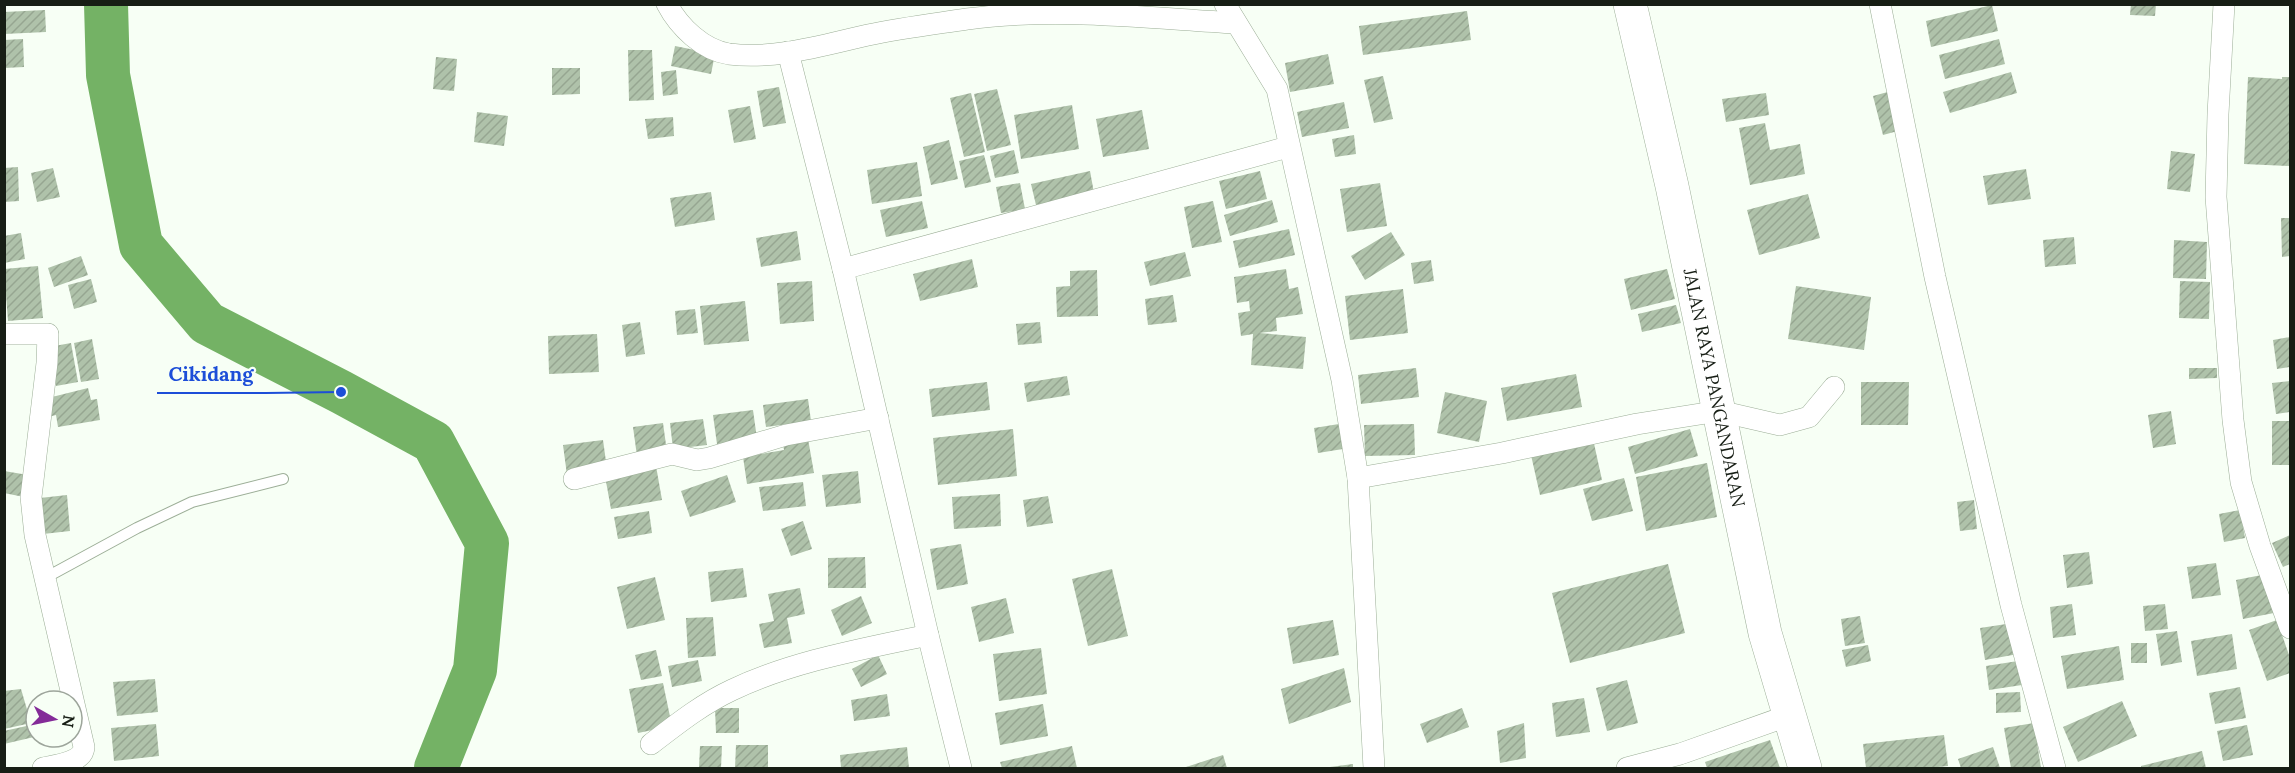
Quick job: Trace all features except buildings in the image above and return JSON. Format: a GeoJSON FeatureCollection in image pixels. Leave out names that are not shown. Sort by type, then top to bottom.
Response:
{"type":"FeatureCollection","features":[{"type":"Feature","properties":{"kind":"highway","name":"JALAN RAYA PANGANDARAN"},"geometry":{"type":"LineString","coordinates":[[1630,4],[1672,186],[1765,633],[1805,768]]}},
{"type":"Feature","properties":{"kind":"street"},"geometry":{"type":"LineString","coordinates":[[667,4],[674,18],[700,42],[726,54],[747,55],[788,52],[874,34],[970,19],[1060,14],[1230,14],[1276,89],[1342,380],[1358,478],[1374,768]]}},
{"type":"Feature","properties":{"kind":"street"},"geometry":{"type":"LineString","coordinates":[[1880,4],[1935,277],[2011,605],[2055,768]]}},
{"type":"Feature","properties":{"kind":"street"},"geometry":{"type":"LineString","coordinates":[[2224,4],[2216,197],[2233,420],[2241,482],[2260,546],[2290,628]]}},
{"type":"Feature","properties":{"kind":"street"},"geometry":{"type":"LineString","coordinates":[[788,52],[843,268],[961,768]]}},
{"type":"Feature","properties":{"kind":"street"},"geometry":{"type":"LineString","coordinates":[[843,268],[1288,147]]}},
{"type":"Feature","properties":{"kind":"street"},"geometry":{"type":"LineString","coordinates":[[4,334],[48,334],[47,363],[31,497],[35,536],[84,750],[80,758],[43,768]]}},
{"type":"Feature","properties":{"kind":"street"},"geometry":{"type":"LineString","coordinates":[[1358,478],[1502,453],[1637,424],[1719,411],[1780,425],[1809,417],[1834,387]]}},
{"type":"Feature","properties":{"kind":"street"},"geometry":{"type":"LineString","coordinates":[[574,479],[672,454],[697,459],[708,458],[786,435],[878,418]]}},
{"type":"Feature","properties":{"kind":"street"},"geometry":{"type":"LineString","coordinates":[[651,744],[691,713],[732,690],[783,670],[928,635]]}},
{"type":"Feature","properties":{"kind":"street"},"geometry":{"type":"LineString","coordinates":[[1627,768],[1680,754],[1790,715]]}},
{"type":"Feature","properties":{"kind":"lane"},"geometry":{"type":"LineString","coordinates":[[45,578],[137,528],[192,502],[283,479]]}},
{"type":"Feature","properties":{"kind":"waterway"},"geometry":{"type":"LineString","coordinates":[[106,4],[108,75],[141,245],[207,323],[433,442],[487,543],[475,670],[436,768]]}},
{"type":"Feature","properties":{"kind":"place","name":"Cikidang"},"geometry":{"type":"Point","coordinates":[341,392]}}]}
